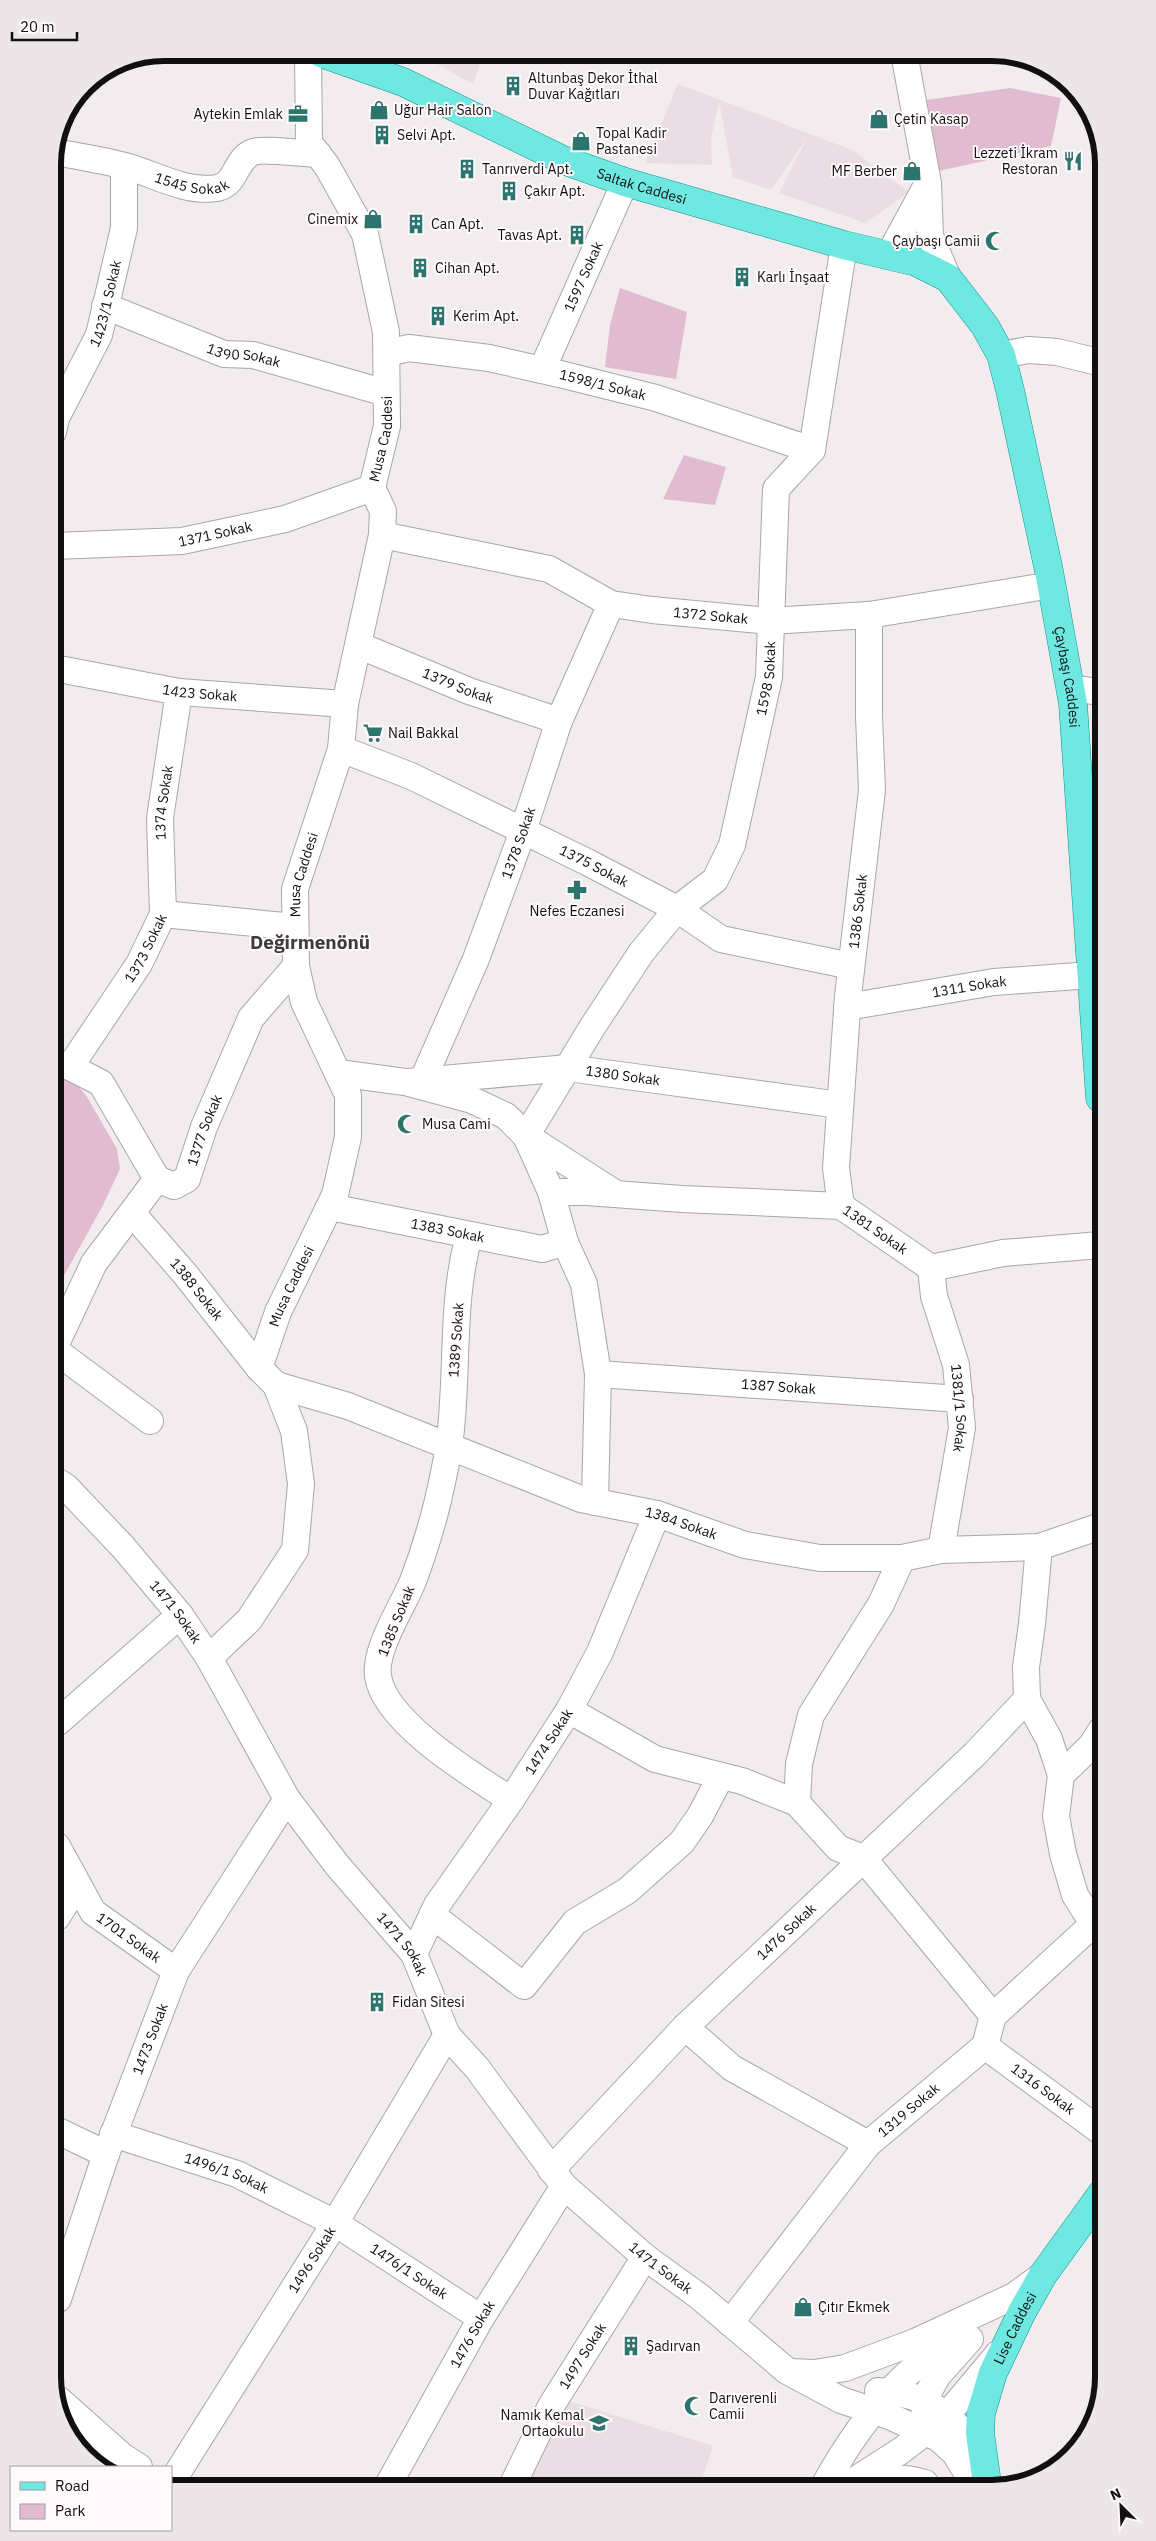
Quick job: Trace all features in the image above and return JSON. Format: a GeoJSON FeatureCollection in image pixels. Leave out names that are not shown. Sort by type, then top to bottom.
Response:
{"type":"FeatureCollection","features":[{"type":"Feature","properties":{"kind":"main road","name":"Saltak Caddesi"},"geometry":{"type":"LineString","coordinates":[[350,61],[403,82],[563,160],[625,182],[844,245],[889,255]]}},
{"type":"Feature","properties":{"kind":"main road","name":"Çaybaşı Caddesi"},"geometry":{"type":"LineString","coordinates":[[889,255],[916,262],[948,278],[985,326],[1001,355],[1052,585],[1071,688],[1095,1017]]}},
{"type":"Feature","properties":{"kind":"main road","name":"Lise Caddesi"},"geometry":{"type":"LineString","coordinates":[[981,2477],[981,2413],[993,2373],[1044,2275],[1095,2203]]}},
{"type":"Feature","properties":{"kind":"street","name":"Musa Caddesi"},"geometry":{"type":"LineString","coordinates":[[268,1376],[278,1312],[335,1195],[348,1137],[348,1095],[304,1002],[296,966],[295,889],[340,749],[345,704],[382,534],[383,511],[372,488],[387,426],[388,353],[386,332],[365,234],[309,142],[308,61]]}},
{"type":"Feature","properties":{"kind":"street","name":"Çaybaşı Caddesi"},"geometry":{"type":"LineString","coordinates":[[905,61],[928,182],[930,236],[948,278]]}},
{"type":"Feature","properties":{"kind":"street","name":"1545 Sokak"},"geometry":{"type":"LineString","coordinates":[[62,154],[124,166],[194,189],[219,188],[235,175],[243,159],[254,151],[318,154]]}},
{"type":"Feature","properties":{"kind":"street","name":"1423/1 Sokak"},"geometry":{"type":"LineString","coordinates":[[61,408],[99,335],[124,228],[124,166]]}},
{"type":"Feature","properties":{"kind":"street","name":"1597 Sokak"},"geometry":{"type":"LineString","coordinates":[[542,370],[625,182]]}},
{"type":"Feature","properties":{"kind":"street"},"geometry":{"type":"LineString","coordinates":[[889,255],[928,182]]}},
{"type":"Feature","properties":{"kind":"street"},"geometry":{"type":"LineString","coordinates":[[812,450],[844,245]]}},
{"type":"Feature","properties":{"kind":"street","name":"1390 Sokak"},"geometry":{"type":"LineString","coordinates":[[105,306],[224,354],[253,355],[386,393]]}},
{"type":"Feature","properties":{"kind":"street","name":"1598/1 Sokak"},"geometry":{"type":"LineString","coordinates":[[388,353],[409,348],[489,358],[542,370],[656,398],[812,450]]}},
{"type":"Feature","properties":{"kind":"street"},"geometry":{"type":"LineString","coordinates":[[1001,355],[1028,350],[1057,352],[1095,361]]}},
{"type":"Feature","properties":{"kind":"street","name":"1598 Sokak"},"geometry":{"type":"LineString","coordinates":[[526,1136],[592,1026],[641,953],[677,909],[715,880],[732,845],[769,677],[776,489],[812,450]]}},
{"type":"Feature","properties":{"kind":"street","name":"1371 Sokak"},"geometry":{"type":"LineString","coordinates":[[61,546],[182,541],[284,519],[372,488]]}},
{"type":"Feature","properties":{"kind":"street","name":"1372 Sokak"},"geometry":{"type":"LineString","coordinates":[[382,534],[549,569],[611,604],[770,622],[870,616],[1052,585]]}},
{"type":"Feature","properties":{"kind":"street","name":"1378 Sokak"},"geometry":{"type":"LineString","coordinates":[[413,1082],[476,959],[523,831],[560,721],[611,604]]}},
{"type":"Feature","properties":{"kind":"street","name":"1386 Sokak"},"geometry":{"type":"LineString","coordinates":[[841,1206],[836,1168],[847,1007],[872,790],[869,716],[870,616]]}},
{"type":"Feature","properties":{"kind":"street","name":"1379 Sokak"},"geometry":{"type":"LineString","coordinates":[[358,645],[469,691],[560,721]]}},
{"type":"Feature","properties":{"kind":"street","name":"1423 Sokak"},"geometry":{"type":"LineString","coordinates":[[61,669],[179,692],[345,704]]}},
{"type":"Feature","properties":{"kind":"street"},"geometry":{"type":"LineString","coordinates":[[1071,688],[1095,691]]}},
{"type":"Feature","properties":{"kind":"street","name":"1374 Sokak"},"geometry":{"type":"LineString","coordinates":[[163,914],[160,818],[179,692]]}},
{"type":"Feature","properties":{"kind":"street","name":"1375 Sokak"},"geometry":{"type":"LineString","coordinates":[[340,749],[410,776],[523,831],[677,909],[721,939],[851,966]]}},
{"type":"Feature","properties":{"kind":"street","name":"1373 Sokak"},"geometry":{"type":"LineString","coordinates":[[62,1064],[139,964],[163,914],[295,927]]}},
{"type":"Feature","properties":{"kind":"street","name":"1377 Sokak"},"geometry":{"type":"LineString","coordinates":[[158,1179],[174,1186],[187,1179],[204,1127],[250,1018],[296,966]]}},
{"type":"Feature","properties":{"kind":"street","name":"1311 Sokak"},"geometry":{"type":"LineString","coordinates":[[847,1007],[994,982],[1091,975]]}},
{"type":"Feature","properties":{"kind":"street"},"geometry":{"type":"LineString","coordinates":[[61,1333],[94,1263],[158,1179],[118,1116],[101,1082],[62,1064]]}},
{"type":"Feature","properties":{"kind":"street","name":"1380 Sokak"},"geometry":{"type":"LineString","coordinates":[[413,1082],[568,1068],[840,1105]]}},
{"type":"Feature","properties":{"kind":"street","name":"1380 Sokak"},"geometry":{"type":"LineString","coordinates":[[338,1073],[413,1082],[472,1100],[506,1116],[526,1136]]}},
{"type":"Feature","properties":{"kind":"street"},"geometry":{"type":"LineString","coordinates":[[526,1136],[551,1192],[565,1242],[584,1284],[598,1374],[595,1502]]}},
{"type":"Feature","properties":{"kind":"street","name":"1381 Sokak"},"geometry":{"type":"LineString","coordinates":[[526,1136],[616,1194]]}},
{"type":"Feature","properties":{"kind":"street","name":"1381 Sokak"},"geometry":{"type":"LineString","coordinates":[[551,1192],[841,1206],[931,1268]]}},
{"type":"Feature","properties":{"kind":"street","name":"1383 Sokak"},"geometry":{"type":"LineString","coordinates":[[330,1207],[542,1249],[565,1242]]}},
{"type":"Feature","properties":{"kind":"street","name":"1388 Sokak"},"geometry":{"type":"LineString","coordinates":[[132,1213],[185,1274],[268,1376]]}},
{"type":"Feature","properties":{"kind":"street","name":"1389 Sokak"},"geometry":{"type":"LineString","coordinates":[[449,1446],[457,1308],[469,1236]]}},
{"type":"Feature","properties":{"kind":"street"},"geometry":{"type":"LineString","coordinates":[[931,1268],[1002,1253],[1095,1245]]}},
{"type":"Feature","properties":{"kind":"street","name":"1381/1 Sokak"},"geometry":{"type":"LineString","coordinates":[[931,1268],[934,1296],[956,1364],[962,1428],[941,1550]]}},
{"type":"Feature","properties":{"kind":"street"},"geometry":{"type":"LineString","coordinates":[[61,1355],[150,1421]]}},
{"type":"Feature","properties":{"kind":"street","name":"1387 Sokak"},"geometry":{"type":"LineString","coordinates":[[598,1374],[960,1399]]}},
{"type":"Feature","properties":{"kind":"street"},"geometry":{"type":"LineString","coordinates":[[209,1658],[250,1620],[296,1550],[301,1484],[294,1431],[268,1376]]}},
{"type":"Feature","properties":{"kind":"street","name":"1384 Sokak"},"geometry":{"type":"LineString","coordinates":[[268,1376],[595,1502],[657,1514],[745,1545],[820,1558],[902,1558],[941,1550],[1039,1547],[1095,1528]]}},
{"type":"Feature","properties":{"kind":"street","name":"1385 Sokak"},"geometry":{"type":"LineString","coordinates":[[449,1446],[434,1516],[412,1582],[381,1652],[377,1675],[382,1691],[402,1718],[446,1757],[510,1800]]}},
{"type":"Feature","properties":{"kind":"street","name":"1471 Sokak"},"geometry":{"type":"LineString","coordinates":[[61,1484],[123,1547],[180,1615],[209,1658],[287,1799],[343,1872],[414,1954],[447,2035],[477,2068],[558,2178],[645,2257],[700,2297],[787,2371]]}},
{"type":"Feature","properties":{"kind":"street","name":"1474 Sokak"},"geometry":{"type":"LineString","coordinates":[[414,1954],[432,1915],[569,1710],[600,1652],[657,1514]]}},
{"type":"Feature","properties":{"kind":"street"},"geometry":{"type":"LineString","coordinates":[[1039,1547],[1026,1666],[1027,1699],[1049,1739],[1061,1776],[1056,1816],[1063,1854],[1076,1895],[1095,1917]]}},
{"type":"Feature","properties":{"kind":"street"},"geometry":{"type":"LineString","coordinates":[[797,1803],[799,1764],[811,1715],[882,1604],[902,1558]]}},
{"type":"Feature","properties":{"kind":"street"},"geometry":{"type":"LineString","coordinates":[[61,1719],[180,1615]]}},
{"type":"Feature","properties":{"kind":"street","name":"1476 Sokak"},"geometry":{"type":"LineString","coordinates":[[391,2480],[558,2178],[685,2027],[976,1754],[1027,1699]]}},
{"type":"Feature","properties":{"kind":"street"},"geometry":{"type":"LineString","coordinates":[[569,1710],[655,1759],[742,1781],[797,1803],[838,1848],[863,1858],[993,2016]]}},
{"type":"Feature","properties":{"kind":"street"},"geometry":{"type":"LineString","coordinates":[[1061,1776],[1095,1740]]}},
{"type":"Feature","properties":{"kind":"street"},"geometry":{"type":"LineString","coordinates":[[432,1915],[524,1986],[575,1922],[627,1891],[682,1842],[700,1816],[721,1776]]}},
{"type":"Feature","properties":{"kind":"street","name":"1473 Sokak"},"geometry":{"type":"LineString","coordinates":[[61,2290],[110,2144],[176,1971],[287,1799]]}},
{"type":"Feature","properties":{"kind":"street","name":"1701 Sokak"},"geometry":{"type":"LineString","coordinates":[[61,1854],[93,1912],[176,1971]]}},
{"type":"Feature","properties":{"kind":"street"},"geometry":{"type":"LineString","coordinates":[[61,1911],[77,1885]]}},
{"type":"Feature","properties":{"kind":"street"},"geometry":{"type":"LineString","coordinates":[[985,2046],[993,2016],[1095,1924]]}},
{"type":"Feature","properties":{"kind":"street"},"geometry":{"type":"LineString","coordinates":[[685,2027],[732,2068],[868,2144]]}},
{"type":"Feature","properties":{"kind":"street","name":"1496 Sokak"},"geometry":{"type":"LineString","coordinates":[[173,2480],[335,2223],[447,2035]]}},
{"type":"Feature","properties":{"kind":"street","name":"1316 Sokak"},"geometry":{"type":"LineString","coordinates":[[985,2046],[1095,2127]]}},
{"type":"Feature","properties":{"kind":"street","name":"1319 Sokak"},"geometry":{"type":"LineString","coordinates":[[730,2323],[868,2144],[985,2046]]}},
{"type":"Feature","properties":{"kind":"street","name":"1496/1 Sokak"},"geometry":{"type":"LineString","coordinates":[[61,2132],[237,2174],[335,2223]]}},
{"type":"Feature","properties":{"kind":"street","name":"1476/1 Sokak"},"geometry":{"type":"LineString","coordinates":[[335,2223],[481,2318]]}},
{"type":"Feature","properties":{"kind":"street","name":"1497 Sokak"},"geometry":{"type":"LineString","coordinates":[[515,2480],[552,2406],[645,2257]]}},
{"type":"Feature","properties":{"kind":"street"},"geometry":{"type":"LineString","coordinates":[[787,2371],[815,2373],[845,2368],[915,2342],[1014,2296],[1044,2275]]}},
{"type":"Feature","properties":{"kind":"street"},"geometry":{"type":"LineString","coordinates":[[981,2477],[970,2436],[939,2424],[925,2416],[924,2400],[938,2375],[963,2346],[1014,2296]]}},
{"type":"Feature","properties":{"kind":"street"},"geometry":{"type":"LineString","coordinates":[[827,2480],[845,2448],[890,2392],[981,2312]]}},
{"type":"Feature","properties":{"kind":"street"},"geometry":{"type":"LineString","coordinates":[[855,2480],[939,2424],[1008,2342]]}},
{"type":"Feature","properties":{"kind":"street"},"geometry":{"type":"LineString","coordinates":[[787,2371],[840,2385],[869,2391],[908,2394],[924,2400]]}},
{"type":"Feature","properties":{"kind":"street"},"geometry":{"type":"LineString","coordinates":[[787,2371],[841,2400],[873,2411],[939,2424]]}},
{"type":"Feature","properties":{"kind":"street"},"geometry":{"type":"LineString","coordinates":[[66,2408],[125,2463]]}},
{"type":"Feature","properties":{"kind":"street"},"geometry":{"type":"LineString","coordinates":[[876,2480],[916,2480]]}},
{"type":"Feature","properties":{"kind":"shaded area"},"geometry":{"type":"Polygon","coordinates":[[[432,61],[481,61],[473,84],[432,61]]]}},
{"type":"Feature","properties":{"kind":"shaded area"},"geometry":{"type":"Polygon","coordinates":[[[678,84],[852,150],[909,192],[865,223],[779,193],[807,138],[771,190],[733,177],[719,101],[711,139],[712,165],[645,163],[678,84]]]}},
{"type":"Feature","properties":{"kind":"shaded area","name":"Namık Kemal Ortaokulu"},"geometry":{"type":"Polygon","coordinates":[[[569,2401],[713,2446],[702,2480],[526,2480],[569,2401]]]}},
{"type":"Feature","properties":{"kind":"green space"},"geometry":{"type":"Polygon","coordinates":[[[1010,88],[1061,98],[1051,146],[939,171],[927,100],[1010,88]]]}},
{"type":"Feature","properties":{"kind":"green space"},"geometry":{"type":"Polygon","coordinates":[[[620,288],[687,312],[676,379],[605,367],[610,325],[620,288]]]}},
{"type":"Feature","properties":{"kind":"green space"},"geometry":{"type":"Polygon","coordinates":[[[684,455],[726,467],[715,505],[663,499],[684,455]]]}},
{"type":"Feature","properties":{"kind":"green space"},"geometry":{"type":"Polygon","coordinates":[[[61,1067],[65,1069],[87,1097],[117,1149],[120,1169],[102,1207],[61,1281],[61,1067]]]}},
{"type":"Feature","properties":{"kind":"place","name":"Altunbaş Dekor İthal Duvar Kağıtları"},"geometry":{"type":"Point","coordinates":[513,86]}},
{"type":"Feature","properties":{"kind":"place","name":"Uğur Hair Salon"},"geometry":{"type":"Point","coordinates":[379,110]}},
{"type":"Feature","properties":{"kind":"place","name":"Aytekin Emlak"},"geometry":{"type":"Point","coordinates":[298,114]}},
{"type":"Feature","properties":{"kind":"place","name":"Çetin Kasap"},"geometry":{"type":"Point","coordinates":[879,119]}},
{"type":"Feature","properties":{"kind":"place","name":"Selvi Apt."},"geometry":{"type":"Point","coordinates":[382,135]}},
{"type":"Feature","properties":{"kind":"place","name":"Topal Kadir Pastanesi"},"geometry":{"type":"Point","coordinates":[581,141]}},
{"type":"Feature","properties":{"kind":"place","name":"Lezzeti İkram Restoran"},"geometry":{"type":"Point","coordinates":[1073,161]}},
{"type":"Feature","properties":{"kind":"place","name":"Tanrıverdi Apt."},"geometry":{"type":"Point","coordinates":[467,169]}},
{"type":"Feature","properties":{"kind":"place","name":"MF Berber"},"geometry":{"type":"Point","coordinates":[912,171]}},
{"type":"Feature","properties":{"kind":"place","name":"Çakır Apt."},"geometry":{"type":"Point","coordinates":[509,191]}},
{"type":"Feature","properties":{"kind":"place","name":"Cinemix"},"geometry":{"type":"Point","coordinates":[373,219]}},
{"type":"Feature","properties":{"kind":"place","name":"Can Apt."},"geometry":{"type":"Point","coordinates":[416,224]}},
{"type":"Feature","properties":{"kind":"place","name":"Tavas Apt."},"geometry":{"type":"Point","coordinates":[577,235]}},
{"type":"Feature","properties":{"kind":"place","name":"Çaybaşı Camii"},"geometry":{"type":"Point","coordinates":[995,241]}},
{"type":"Feature","properties":{"kind":"place","name":"Cihan Apt."},"geometry":{"type":"Point","coordinates":[420,268]}},
{"type":"Feature","properties":{"kind":"place","name":"Karlı İnşaat"},"geometry":{"type":"Point","coordinates":[742,277]}},
{"type":"Feature","properties":{"kind":"place","name":"Kerim Apt."},"geometry":{"type":"Point","coordinates":[438,316]}},
{"type":"Feature","properties":{"kind":"place","name":"Nail Bakkal"},"geometry":{"type":"Point","coordinates":[373,733]}},
{"type":"Feature","properties":{"kind":"place","name":"Nefes Eczanesi"},"geometry":{"type":"Point","coordinates":[577,890]}},
{"type":"Feature","properties":{"kind":"place","name":"Musa Cami"},"geometry":{"type":"Point","coordinates":[407,1124]}},
{"type":"Feature","properties":{"kind":"place","name":"Fidan Sitesi"},"geometry":{"type":"Point","coordinates":[377,2002]}},
{"type":"Feature","properties":{"kind":"place","name":"Çıtır Ekmek"},"geometry":{"type":"Point","coordinates":[803,2307]}},
{"type":"Feature","properties":{"kind":"place","name":"Şadırvan"},"geometry":{"type":"Point","coordinates":[631,2346]}},
{"type":"Feature","properties":{"kind":"place","name":"Darıverenli Camii"},"geometry":{"type":"Point","coordinates":[694,2406]}},
{"type":"Feature","properties":{"kind":"place","name":"Namık Kemal Ortaokulu"},"geometry":{"type":"Point","coordinates":[599,2423]}},
{"type":"Feature","properties":{"kind":"district","name":"Değirmenönü"},"geometry":{"type":"Point","coordinates":[310,942]}}]}
